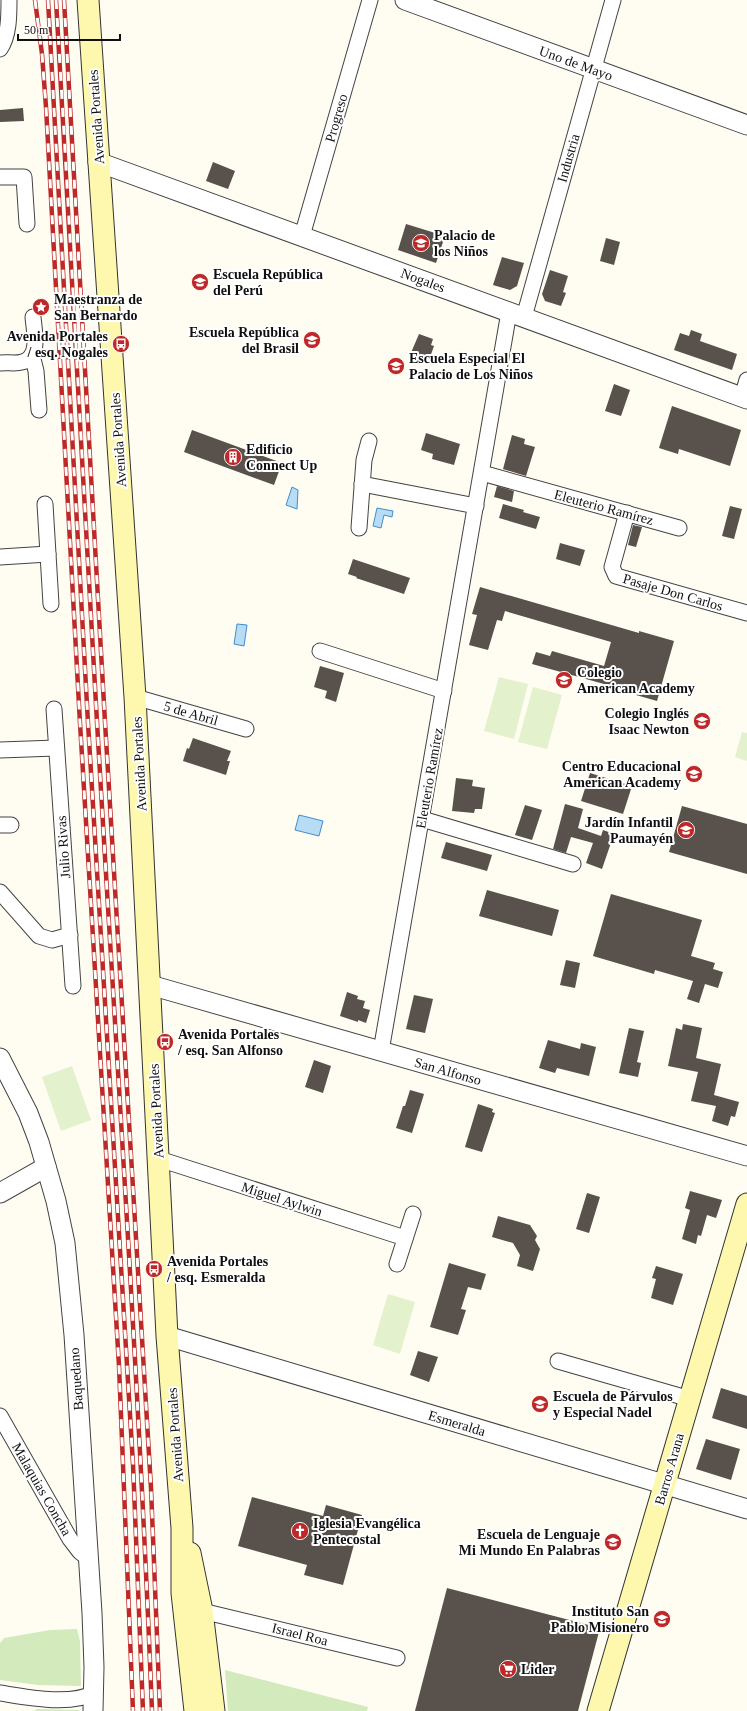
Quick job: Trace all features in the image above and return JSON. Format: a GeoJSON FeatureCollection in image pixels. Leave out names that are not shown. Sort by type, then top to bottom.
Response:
{"type":"FeatureCollection","features":[{"type":"Feature","properties":{"kind":"main road","name":"Avenida Portales"},"geometry":{"type":"LineString","coordinates":[[88,0],[136,697],[168,1336],[182,1528],[182,1593],[195,1711]]}},
{"type":"Feature","properties":{"kind":"main road","name":"Barros Arana"},"geometry":{"type":"LineString","coordinates":[[598,1711],[747,1204]]}},
{"type":"Feature","properties":{"kind":"main road","name":"Avenida Portales"},"geometry":{"type":"LineString","coordinates":[[182,1528],[195,1574],[202,1611],[214,1711]]}},
{"type":"Feature","properties":{"kind":"street"},"geometry":{"type":"LineString","coordinates":[[0,49],[3,45],[8,28],[9,0]]}},
{"type":"Feature","properties":{"kind":"street","name":"Progreso"},"geometry":{"type":"LineString","coordinates":[[302,236],[370,0]]}},
{"type":"Feature","properties":{"kind":"street","name":"Uno de Mayo"},"geometry":{"type":"LineString","coordinates":[[405,0],[747,125]]}},
{"type":"Feature","properties":{"kind":"street","name":"Industria"},"geometry":{"type":"LineString","coordinates":[[516,314],[593,69],[613,0]]}},
{"type":"Feature","properties":{"kind":"street","name":"Nogales"},"geometry":{"type":"LineString","coordinates":[[98,162],[516,314],[745,392]]}},
{"type":"Feature","properties":{"kind":"street"},"geometry":{"type":"LineString","coordinates":[[0,177],[24,177],[27,224]]}},
{"type":"Feature","properties":{"kind":"street","name":"Eleuterio Ramírez"},"geometry":{"type":"LineString","coordinates":[[381,1051],[482,473],[516,314]]}},
{"type":"Feature","properties":{"kind":"street"},"geometry":{"type":"LineString","coordinates":[[33,317],[35,344],[32,355],[36,371],[39,410]]}},
{"type":"Feature","properties":{"kind":"street"},"geometry":{"type":"LineString","coordinates":[[0,363],[22,362],[32,355]]}},
{"type":"Feature","properties":{"kind":"street"},"geometry":{"type":"LineString","coordinates":[[359,528],[364,460],[369,441]]}},
{"type":"Feature","properties":{"kind":"street","name":"Eleuterio Ramírez"},"geometry":{"type":"LineString","coordinates":[[482,473],[679,528]]}},
{"type":"Feature","properties":{"kind":"street"},"geometry":{"type":"LineString","coordinates":[[362,484],[476,506]]}},
{"type":"Feature","properties":{"kind":"street"},"geometry":{"type":"LineString","coordinates":[[45,504],[51,604]]}},
{"type":"Feature","properties":{"kind":"street","name":"Pasaje Don Carlos"},"geometry":{"type":"LineString","coordinates":[[627,513],[612,567],[616,576],[747,613]]}},
{"type":"Feature","properties":{"kind":"street"},"geometry":{"type":"LineString","coordinates":[[0,557],[48,554]]}},
{"type":"Feature","properties":{"kind":"street"},"geometry":{"type":"LineString","coordinates":[[320,651],[444,691]]}},
{"type":"Feature","properties":{"kind":"street","name":"5 de Abril"},"geometry":{"type":"LineString","coordinates":[[136,697],[246,729]]}},
{"type":"Feature","properties":{"kind":"street","name":"Julio Rivas"},"geometry":{"type":"LineString","coordinates":[[54,709],[73,986]]}},
{"type":"Feature","properties":{"kind":"street"},"geometry":{"type":"LineString","coordinates":[[0,750],[56,748]]}},
{"type":"Feature","properties":{"kind":"street"},"geometry":{"type":"LineString","coordinates":[[422,819],[573,864]]}},
{"type":"Feature","properties":{"kind":"street"},"geometry":{"type":"LineString","coordinates":[[0,892],[39,936],[52,940],[70,935]]}},
{"type":"Feature","properties":{"kind":"street","name":"San Alfonso"},"geometry":{"type":"LineString","coordinates":[[150,985],[747,1156]]}},
{"type":"Feature","properties":{"kind":"street","name":"Baquedano"},"geometry":{"type":"LineString","coordinates":[[0,1058],[28,1113],[46,1167],[61,1222],[68,1267],[88,1558],[94,1702]]}},
{"type":"Feature","properties":{"kind":"street","name":"Miguel Aylwin"},"geometry":{"type":"LineString","coordinates":[[159,1159],[405,1238]]}},
{"type":"Feature","properties":{"kind":"street"},"geometry":{"type":"LineString","coordinates":[[0,1193],[46,1167]]}},
{"type":"Feature","properties":{"kind":"street"},"geometry":{"type":"LineString","coordinates":[[397,1264],[413,1214]]}},
{"type":"Feature","properties":{"kind":"street","name":"Esmeralda"},"geometry":{"type":"LineString","coordinates":[[168,1336],[747,1509]]}},
{"type":"Feature","properties":{"kind":"street"},"geometry":{"type":"LineString","coordinates":[[558,1361],[690,1399]]}},
{"type":"Feature","properties":{"kind":"street","name":"Malaquias Concha"},"geometry":{"type":"LineString","coordinates":[[0,1416],[70,1539],[80,1552],[88,1558]]}},
{"type":"Feature","properties":{"kind":"street","name":"Israel Roa"},"geometry":{"type":"LineString","coordinates":[[202,1611],[397,1658]]}},
{"type":"Feature","properties":{"kind":"street"},"geometry":{"type":"LineString","coordinates":[[0,1692],[50,1699],[84,1697],[94,1702]]}},
{"type":"Feature","properties":{"kind":"green space"},"geometry":{"type":"Polygon","coordinates":[[[499,677],[528,684],[514,739],[484,731],[499,677]]]}},
{"type":"Feature","properties":{"kind":"green space"},"geometry":{"type":"Polygon","coordinates":[[[533,687],[562,695],[547,749],[518,742],[533,687]]]}},
{"type":"Feature","properties":{"kind":"green space"},"geometry":{"type":"Polygon","coordinates":[[[742,732],[747,733],[747,761],[735,757],[742,732]]]}},
{"type":"Feature","properties":{"kind":"green space"},"geometry":{"type":"Polygon","coordinates":[[[72,1066],[91,1120],[61,1131],[42,1077],[72,1066]]]}},
{"type":"Feature","properties":{"kind":"green space"},"geometry":{"type":"Polygon","coordinates":[[[388,1294],[415,1302],[400,1354],[373,1345],[388,1294]]]}},
{"type":"Feature","properties":{"kind":"green space"},"geometry":{"type":"Polygon","coordinates":[[[77,1629],[80,1641],[81,1686],[38,1685],[0,1680],[0,1643],[4,1638],[50,1630],[77,1629]]]}},
{"type":"Feature","properties":{"kind":"green space"},"geometry":{"type":"Polygon","coordinates":[[[225,1670],[368,1707],[367,1711],[228,1711],[225,1670]]]}},
{"type":"Feature","properties":{"kind":"green space"},"geometry":{"type":"Polygon","coordinates":[[[37,1709],[79,1710],[80,1711],[34,1711],[37,1709]]]}},
{"type":"Feature","properties":{"kind":"water"},"geometry":{"type":"Polygon","coordinates":[[[292,487],[298,490],[297,509],[286,505],[292,487]]]}},
{"type":"Feature","properties":{"kind":"water"},"geometry":{"type":"Polygon","coordinates":[[[377,508],[393,511],[392,517],[384,515],[381,528],[373,526],[377,508]]]}},
{"type":"Feature","properties":{"kind":"water"},"geometry":{"type":"Polygon","coordinates":[[[237,624],[247,625],[244,646],[234,644],[237,624]]]}},
{"type":"Feature","properties":{"kind":"water"},"geometry":{"type":"Polygon","coordinates":[[[299,815],[323,821],[319,836],[295,830],[299,815]]]}},
{"type":"Feature","properties":{"kind":"building"},"geometry":{"type":"Polygon","coordinates":[[[23,108],[24,121],[0,122],[0,110],[23,108]]]}},
{"type":"Feature","properties":{"kind":"building"},"geometry":{"type":"Polygon","coordinates":[[[213,162],[235,171],[228,189],[206,181],[213,162]]]}},
{"type":"Feature","properties":{"kind":"building","name":"Palacio de los Niños"},"geometry":{"type":"Polygon","coordinates":[[[406,224],[445,236],[436,263],[398,250],[406,224]]]}},
{"type":"Feature","properties":{"kind":"building"},"geometry":{"type":"Polygon","coordinates":[[[606,238],[620,242],[614,265],[600,261],[606,238]]]}},
{"type":"Feature","properties":{"kind":"building"},"geometry":{"type":"Polygon","coordinates":[[[502,257],[524,263],[517,286],[510,290],[493,285],[502,257]]]}},
{"type":"Feature","properties":{"kind":"building"},"geometry":{"type":"Polygon","coordinates":[[[550,270],[568,276],[563,292],[566,293],[561,306],[545,301],[542,294],[550,270]]]}},
{"type":"Feature","properties":{"kind":"building"},"geometry":{"type":"Polygon","coordinates":[[[691,330],[702,334],[700,341],[737,354],[732,370],[674,350],[680,333],[689,336],[691,330]]]}},
{"type":"Feature","properties":{"kind":"building"},"geometry":{"type":"Polygon","coordinates":[[[419,334],[433,339],[431,345],[434,346],[428,363],[410,355],[419,334]]]}},
{"type":"Feature","properties":{"kind":"building"},"geometry":{"type":"Polygon","coordinates":[[[614,384],[630,390],[621,416],[605,411],[614,384]]]}},
{"type":"Feature","properties":{"kind":"building"},"geometry":{"type":"Polygon","coordinates":[[[672,406],[741,430],[730,466],[679,449],[678,454],[659,448],[672,406]]]}},
{"type":"Feature","properties":{"kind":"building","name":"Edificio Connect Up"},"geometry":{"type":"Polygon","coordinates":[[[192,430],[282,463],[274,485],[184,452],[192,430]]]}},
{"type":"Feature","properties":{"kind":"building"},"geometry":{"type":"Polygon","coordinates":[[[426,433],[460,444],[454,465],[432,459],[433,454],[421,450],[426,433]]]}},
{"type":"Feature","properties":{"kind":"building"},"geometry":{"type":"Polygon","coordinates":[[[512,435],[525,439],[524,444],[535,447],[526,476],[503,469],[512,435]]]}},
{"type":"Feature","properties":{"kind":"building"},"geometry":{"type":"Polygon","coordinates":[[[497,486],[514,491],[512,502],[494,497],[497,486]]]}},
{"type":"Feature","properties":{"kind":"building"},"geometry":{"type":"Polygon","coordinates":[[[503,504],[524,510],[523,512],[540,517],[536,529],[499,518],[503,504]]]}},
{"type":"Feature","properties":{"kind":"building"},"geometry":{"type":"Polygon","coordinates":[[[730,506],[742,509],[734,539],[722,536],[730,506]]]}},
{"type":"Feature","properties":{"kind":"building"},"geometry":{"type":"Polygon","coordinates":[[[633,525],[642,527],[636,547],[628,545],[633,525]]]}},
{"type":"Feature","properties":{"kind":"building"},"geometry":{"type":"Polygon","coordinates":[[[560,543],[585,550],[580,566],[556,559],[560,543]]]}},
{"type":"Feature","properties":{"kind":"building"},"geometry":{"type":"Polygon","coordinates":[[[353,559],[410,578],[404,594],[348,574],[353,559]]]}},
{"type":"Feature","properties":{"kind":"building"},"geometry":{"type":"Polygon","coordinates":[[[480,587],[639,633],[639,631],[674,641],[657,701],[622,691],[622,689],[532,664],[536,652],[550,656],[552,651],[604,666],[611,642],[505,611],[502,621],[497,620],[488,650],[469,645],[477,615],[472,614],[480,587]]]}},
{"type":"Feature","properties":{"kind":"building"},"geometry":{"type":"Polygon","coordinates":[[[320,666],[344,673],[336,702],[325,698],[327,691],[314,687],[320,666]]]}},
{"type":"Feature","properties":{"kind":"building"},"geometry":{"type":"Polygon","coordinates":[[[193,738],[231,751],[227,761],[230,761],[226,775],[183,761],[187,748],[189,749],[193,738]]]}},
{"type":"Feature","properties":{"kind":"building"},"geometry":{"type":"Polygon","coordinates":[[[590,773],[632,786],[623,814],[581,801],[590,773]]]}},
{"type":"Feature","properties":{"kind":"building"},"geometry":{"type":"Polygon","coordinates":[[[456,778],[473,780],[472,786],[485,788],[482,809],[475,809],[474,813],[452,811],[456,778]]]}},
{"type":"Feature","properties":{"kind":"building"},"geometry":{"type":"Polygon","coordinates":[[[565,804],[583,809],[578,828],[601,836],[603,830],[614,834],[602,869],[586,863],[593,843],[571,837],[566,853],[553,849],[565,804]]]}},
{"type":"Feature","properties":{"kind":"building"},"geometry":{"type":"Polygon","coordinates":[[[525,805],[542,810],[532,840],[515,835],[525,805]]]}},
{"type":"Feature","properties":{"kind":"building"},"geometry":{"type":"Polygon","coordinates":[[[682,806],[747,824],[747,874],[669,852],[682,806]]]}},
{"type":"Feature","properties":{"kind":"building"},"geometry":{"type":"Polygon","coordinates":[[[446,842],[492,855],[487,871],[441,858],[446,842]]]}},
{"type":"Feature","properties":{"kind":"building"},"geometry":{"type":"Polygon","coordinates":[[[487,890],[559,910],[552,936],[479,916],[487,890]]]}},
{"type":"Feature","properties":{"kind":"building"},"geometry":{"type":"Polygon","coordinates":[[[611,894],[702,920],[691,956],[715,963],[713,969],[723,972],[718,988],[705,984],[699,1003],[687,999],[693,981],[655,970],[654,974],[593,956],[611,894]]]}},
{"type":"Feature","properties":{"kind":"building"},"geometry":{"type":"Polygon","coordinates":[[[566,960],[580,963],[575,988],[560,985],[566,960]]]}},
{"type":"Feature","properties":{"kind":"building"},"geometry":{"type":"Polygon","coordinates":[[[347,992],[358,996],[357,999],[365,1001],[363,1008],[370,1010],[366,1023],[340,1016],[347,992]]]}},
{"type":"Feature","properties":{"kind":"building"},"geometry":{"type":"Polygon","coordinates":[[[414,995],[433,999],[425,1033],[406,1029],[414,995]]]}},
{"type":"Feature","properties":{"kind":"building"},"geometry":{"type":"Polygon","coordinates":[[[683,1024],[702,1028],[696,1058],[721,1064],[714,1095],[739,1102],[735,1117],[731,1116],[728,1126],[712,1121],[716,1106],[691,1101],[698,1072],[668,1066],[676,1028],[682,1030],[683,1024]]]}},
{"type":"Feature","properties":{"kind":"building"},"geometry":{"type":"Polygon","coordinates":[[[629,1028],[644,1031],[637,1062],[641,1063],[638,1077],[619,1073],[629,1028]]]}},
{"type":"Feature","properties":{"kind":"building"},"geometry":{"type":"Polygon","coordinates":[[[548,1040],[580,1049],[581,1043],[596,1047],[589,1076],[557,1068],[555,1073],[539,1068],[548,1040]]]}},
{"type":"Feature","properties":{"kind":"building"},"geometry":{"type":"Polygon","coordinates":[[[314,1060],[331,1066],[323,1093],[305,1087],[314,1060]]]}},
{"type":"Feature","properties":{"kind":"building"},"geometry":{"type":"Polygon","coordinates":[[[410,1090],[424,1094],[412,1133],[396,1128],[410,1090]]]}},
{"type":"Feature","properties":{"kind":"building"},"geometry":{"type":"Polygon","coordinates":[[[478,1104],[493,1109],[492,1112],[495,1113],[482,1152],[465,1147],[478,1104]]]}},
{"type":"Feature","properties":{"kind":"building"},"geometry":{"type":"Polygon","coordinates":[[[690,1191],[722,1200],[716,1218],[707,1215],[701,1236],[698,1235],[696,1244],[682,1239],[690,1210],[685,1208],[690,1191]]]}},
{"type":"Feature","properties":{"kind":"building"},"geometry":{"type":"Polygon","coordinates":[[[587,1193],[600,1197],[589,1233],[576,1229],[587,1193]]]}},
{"type":"Feature","properties":{"kind":"building"},"geometry":{"type":"Polygon","coordinates":[[[498,1216],[530,1225],[537,1236],[535,1240],[540,1249],[533,1271],[517,1266],[520,1255],[513,1243],[492,1237],[498,1216]]]}},
{"type":"Feature","properties":{"kind":"building"},"geometry":{"type":"Polygon","coordinates":[[[449,1263],[486,1274],[481,1290],[468,1287],[461,1309],[466,1310],[458,1335],[430,1327],[449,1263]]]}},
{"type":"Feature","properties":{"kind":"building"},"geometry":{"type":"Polygon","coordinates":[[[656,1266],[683,1274],[673,1305],[651,1298],[656,1279],[652,1278],[656,1266]]]}},
{"type":"Feature","properties":{"kind":"building"},"geometry":{"type":"Polygon","coordinates":[[[418,1351],[438,1357],[429,1382],[410,1375],[418,1351]]]}},
{"type":"Feature","properties":{"kind":"building"},"geometry":{"type":"Polygon","coordinates":[[[721,1388],[747,1396],[747,1429],[712,1418],[721,1388]]]}},
{"type":"Feature","properties":{"kind":"building"},"geometry":{"type":"Polygon","coordinates":[[[706,1439],[740,1449],[731,1480],[696,1469],[706,1439]]]}},
{"type":"Feature","properties":{"kind":"building","name":"Iglesia Evangélica Pentecostal"},"geometry":{"type":"Polygon","coordinates":[[[252,1497],[323,1516],[326,1505],[362,1515],[343,1585],[304,1575],[307,1565],[238,1546],[252,1497]]]}},
{"type":"Feature","properties":{"kind":"building","name":"Lider"},"geometry":{"type":"Polygon","coordinates":[[[447,1588],[600,1628],[578,1711],[415,1711],[447,1588]]]}},
{"type":"Feature","properties":{"kind":"railway"},"geometry":{"type":"LineString","coordinates":[[35,0],[42,54],[46,107],[80,723],[119,1366],[133,1711]]}},
{"type":"Feature","properties":{"kind":"railway"},"geometry":{"type":"LineString","coordinates":[[48,0],[88,723],[133,1464],[143,1711]]}},
{"type":"Feature","properties":{"kind":"railway"},"geometry":{"type":"LineString","coordinates":[[56,0],[141,1464],[152,1711]]}},
{"type":"Feature","properties":{"kind":"railway"},"geometry":{"type":"LineString","coordinates":[[64,0],[105,722],[151,1488],[160,1711]]}},
{"type":"Feature","properties":{"kind":"place","name":"Palacio de los Niños"},"geometry":{"type":"Point","coordinates":[421,243]}},
{"type":"Feature","properties":{"kind":"place","name":"Escuela República del Perú"},"geometry":{"type":"Point","coordinates":[200,282]}},
{"type":"Feature","properties":{"kind":"place","name":"Maestranza de San Bernardo"},"geometry":{"type":"Point","coordinates":[41,307]}},
{"type":"Feature","properties":{"kind":"place","name":"Escuela República del Brasil"},"geometry":{"type":"Point","coordinates":[312,340]}},
{"type":"Feature","properties":{"kind":"place","name":"Avenida Portales / esq. Nogales"},"geometry":{"type":"Point","coordinates":[121,344]}},
{"type":"Feature","properties":{"kind":"place","name":"Escuela Especial El Palacio de Los Niños"},"geometry":{"type":"Point","coordinates":[396,366]}},
{"type":"Feature","properties":{"kind":"place","name":"Edificio Connect Up"},"geometry":{"type":"Point","coordinates":[233,457]}},
{"type":"Feature","properties":{"kind":"place","name":"Colegio American Academy"},"geometry":{"type":"Point","coordinates":[564,680]}},
{"type":"Feature","properties":{"kind":"place","name":"Colegio Inglés Isaac Newton"},"geometry":{"type":"Point","coordinates":[702,721]}},
{"type":"Feature","properties":{"kind":"place","name":"Centro Educacional American Academy"},"geometry":{"type":"Point","coordinates":[694,774]}},
{"type":"Feature","properties":{"kind":"place","name":"Jardín Infantil Paumayén"},"geometry":{"type":"Point","coordinates":[686,830]}},
{"type":"Feature","properties":{"kind":"place","name":"Avenida Portales / esq. San Alfonso"},"geometry":{"type":"Point","coordinates":[165,1042]}},
{"type":"Feature","properties":{"kind":"place","name":"Avenida Portales / esq. Esmeralda"},"geometry":{"type":"Point","coordinates":[154,1269]}},
{"type":"Feature","properties":{"kind":"place","name":"Escuela de Párvulos y Especial Nadel"},"geometry":{"type":"Point","coordinates":[540,1404]}},
{"type":"Feature","properties":{"kind":"place","name":"Iglesia Evangélica Pentecostal"},"geometry":{"type":"Point","coordinates":[300,1531]}},
{"type":"Feature","properties":{"kind":"place","name":"Escuela de Lenguaje Mi Mundo En Palabras"},"geometry":{"type":"Point","coordinates":[613,1542]}},
{"type":"Feature","properties":{"kind":"place","name":"Instituto San Pablo Misionero"},"geometry":{"type":"Point","coordinates":[662,1619]}},
{"type":"Feature","properties":{"kind":"place","name":"Lider"},"geometry":{"type":"Point","coordinates":[508,1669]}}]}
